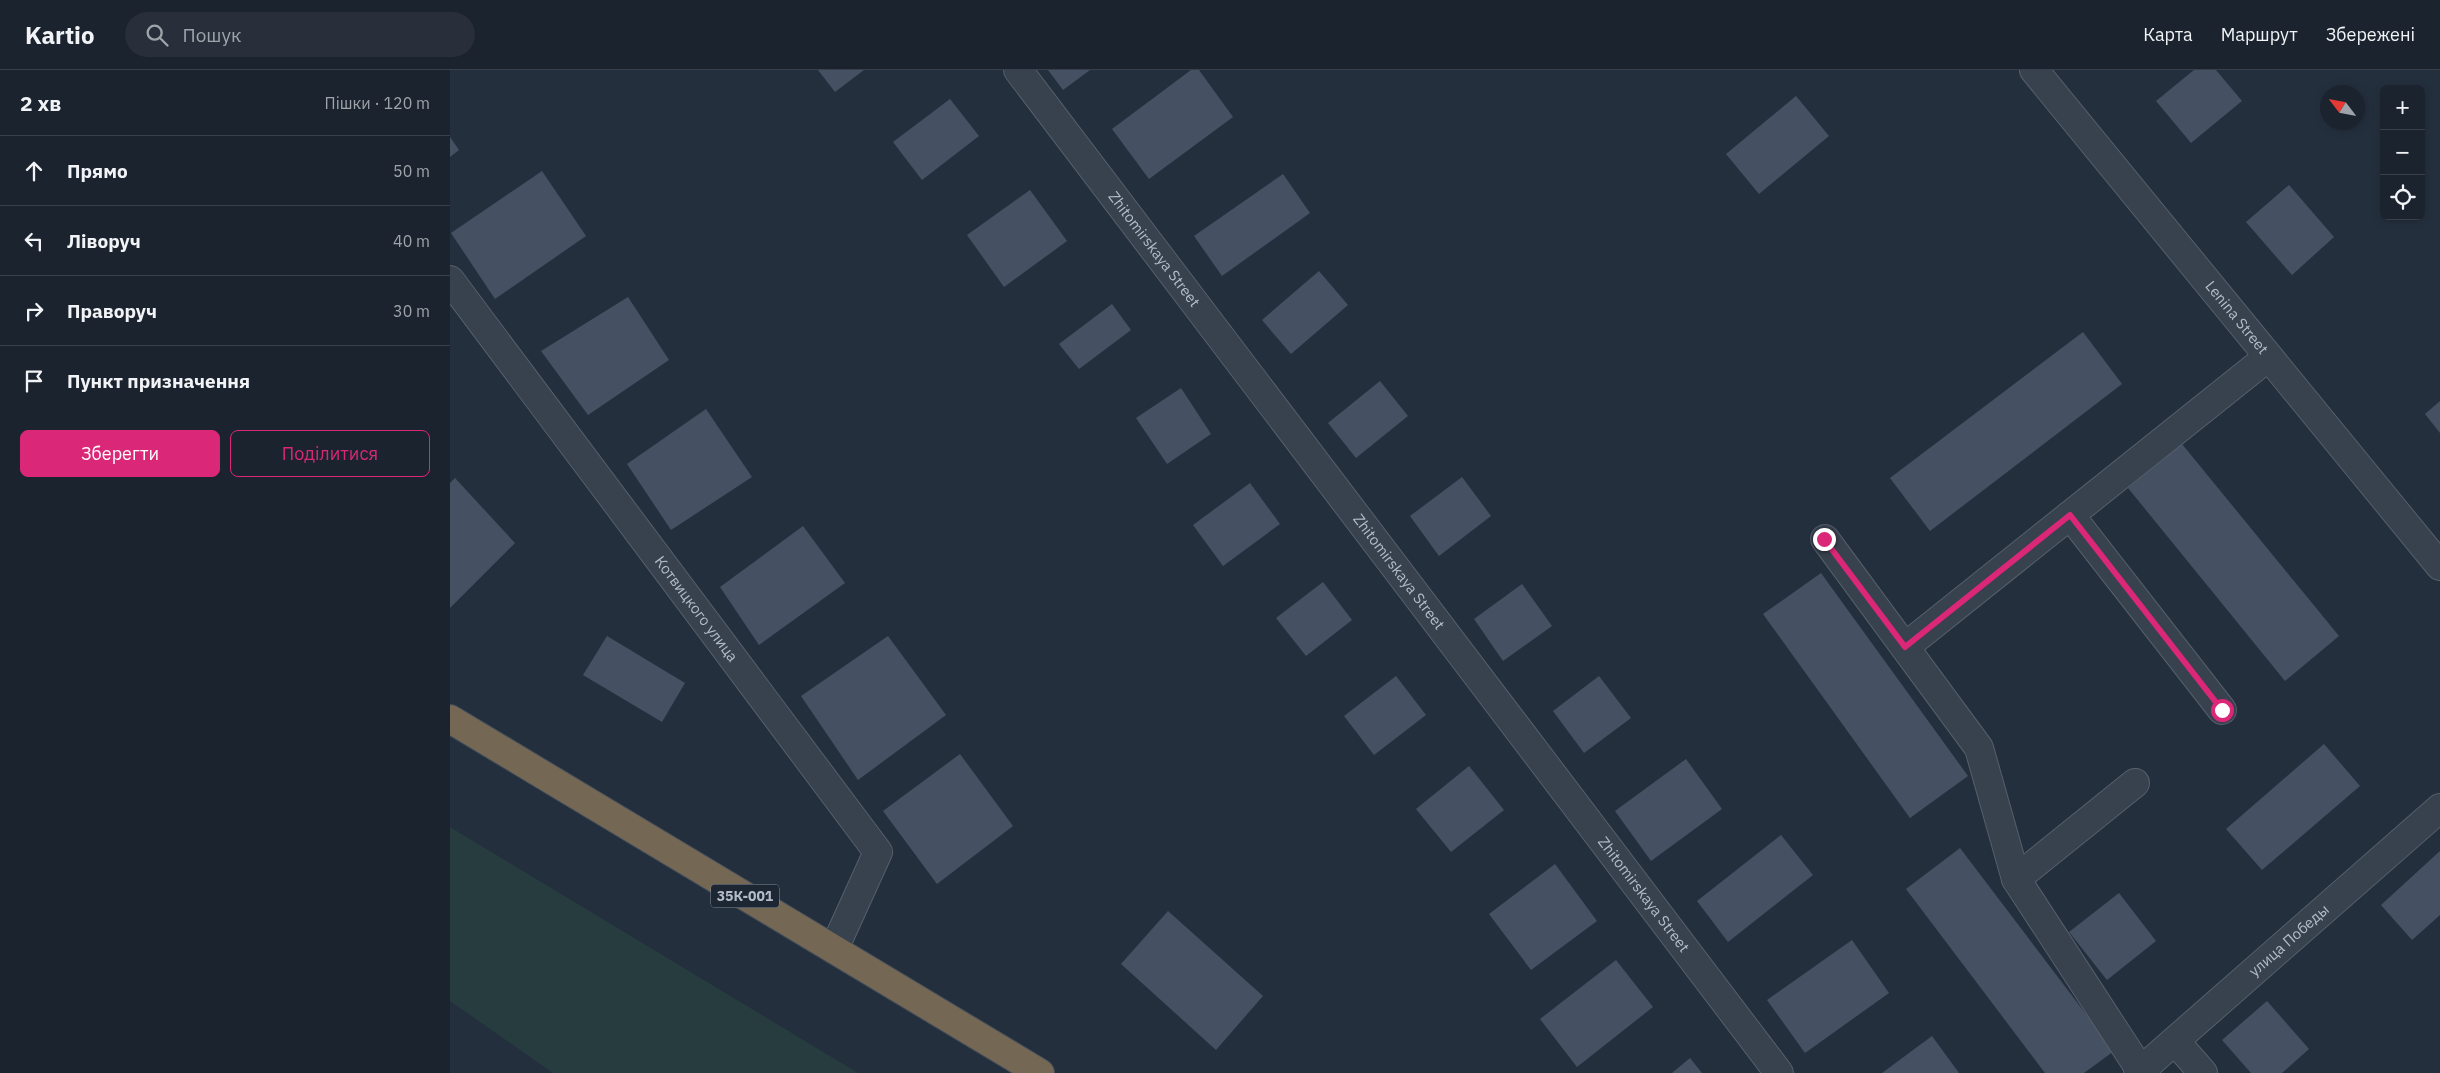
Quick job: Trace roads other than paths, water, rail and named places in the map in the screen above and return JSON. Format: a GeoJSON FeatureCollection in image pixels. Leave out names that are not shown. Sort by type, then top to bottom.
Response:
{"type":"FeatureCollection","features":[{"type":"Feature","properties":{"kind":"highway","name":"35К-001"},"geometry":{"type":"LineString","coordinates":[[450,718],[1040,1073]]}},
{"type":"Feature","properties":{"kind":"street","name":"Zhitomirskaya Street"},"geometry":{"type":"LineString","coordinates":[[1018,70],[1779,1073]]}},
{"type":"Feature","properties":{"kind":"street","name":"Lenina Street"},"geometry":{"type":"LineString","coordinates":[[2034,70],[2440,566]]}},
{"type":"Feature","properties":{"kind":"street","name":"Котвицкого улица"},"geometry":{"type":"LineString","coordinates":[[450,280],[878,852],[834,949]]}},
{"type":"Feature","properties":{"kind":"street"},"geometry":{"type":"LineString","coordinates":[[1905,647],[2268,357]]}},
{"type":"Feature","properties":{"kind":"street"},"geometry":{"type":"LineString","coordinates":[[2070,515],[2222,710]]}},
{"type":"Feature","properties":{"kind":"street"},"geometry":{"type":"LineString","coordinates":[[1824,539],[1979,748],[2016,879],[2139,1072]]}},
{"type":"Feature","properties":{"kind":"street"},"geometry":{"type":"LineString","coordinates":[[2016,879],[2135,783]]}},
{"type":"Feature","properties":{"kind":"street","name":"улица Победы"},"geometry":{"type":"LineString","coordinates":[[2139,1072],[2440,808]]}},
{"type":"Feature","properties":{"kind":"street"},"geometry":{"type":"LineString","coordinates":[[2175,1041],[2203,1073]]}}]}
